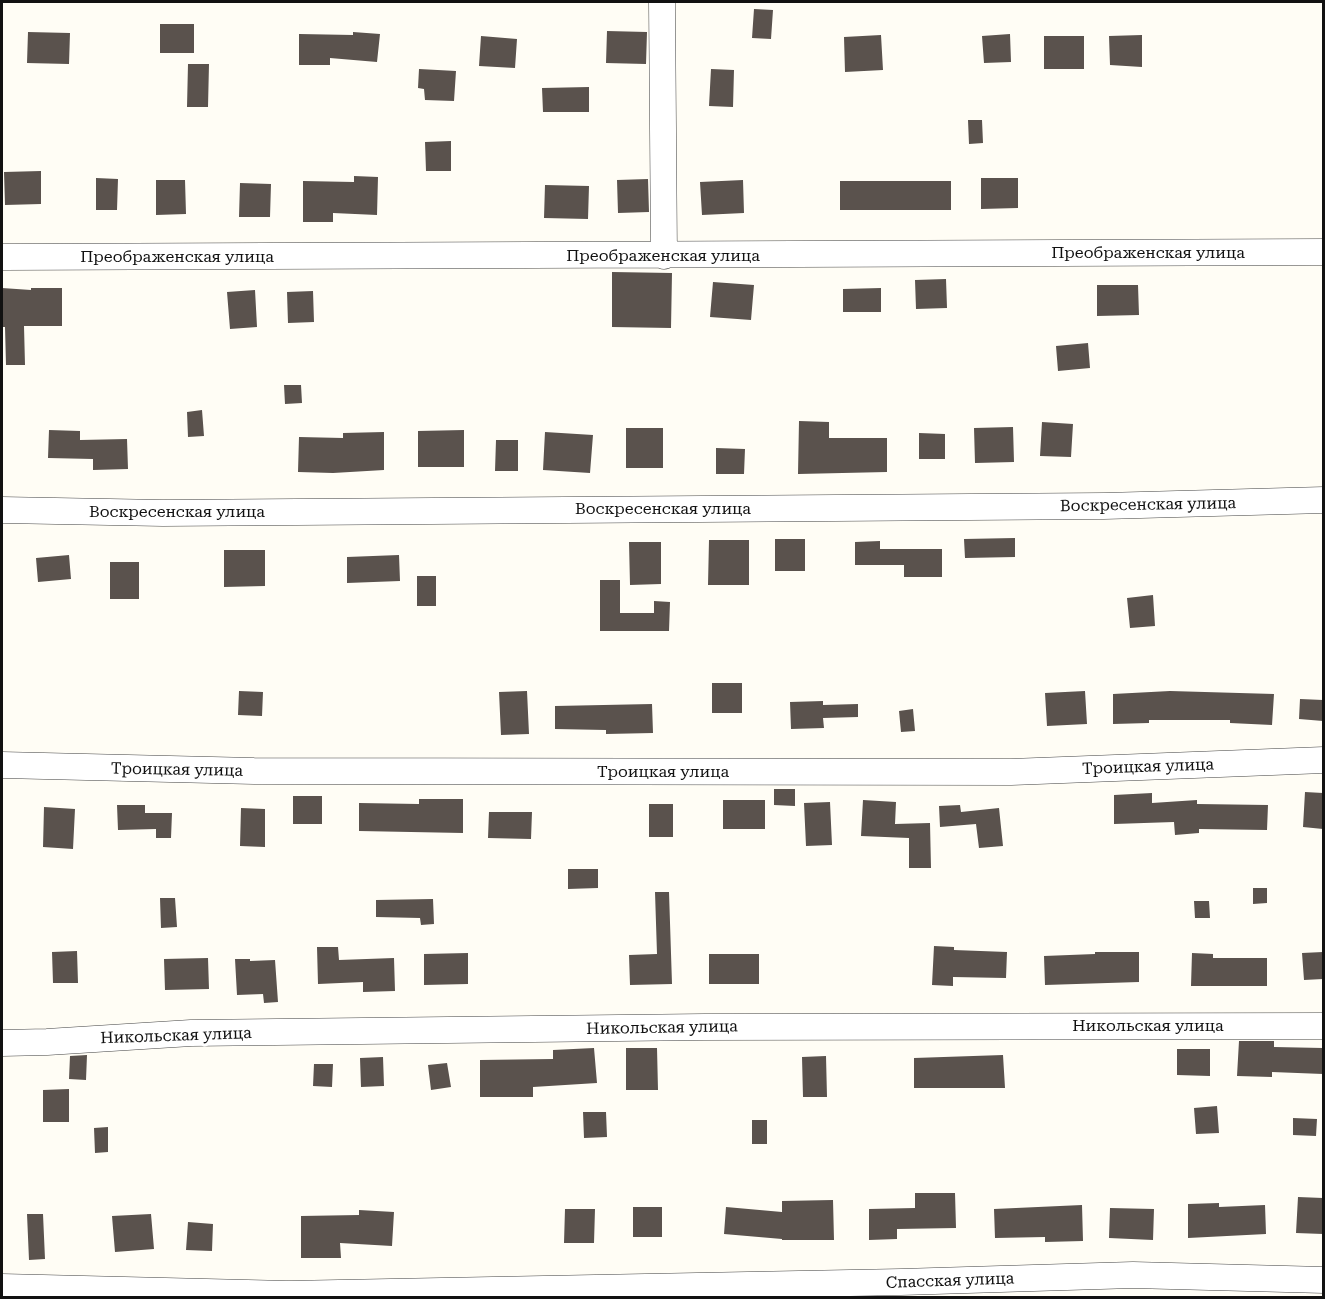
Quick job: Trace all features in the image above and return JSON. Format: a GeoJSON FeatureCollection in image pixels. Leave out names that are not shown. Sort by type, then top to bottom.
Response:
{"type":"FeatureCollection","features":[{"type":"Feature","properties":{"kind":"street"},"geometry":{"type":"LineString","coordinates":[[662,2],[664,256]]}},
{"type":"Feature","properties":{"kind":"street","name":"Преображенская улица"},"geometry":{"type":"LineString","coordinates":[[2,257],[1323,252]]}},
{"type":"Feature","properties":{"kind":"street","name":"Воскресенская улица"},"geometry":{"type":"LineString","coordinates":[[2,510],[163,513],[1104,506],[1323,500]]}},
{"type":"Feature","properties":{"kind":"street","name":"Троицкая улица"},"geometry":{"type":"LineString","coordinates":[[2,765],[254,771],[1011,772],[1323,760]]}},
{"type":"Feature","properties":{"kind":"street","name":"Никольская улица"},"geometry":{"type":"LineString","coordinates":[[2,1043],[191,1034],[704,1027],[1323,1026]]}},
{"type":"Feature","properties":{"kind":"street","name":"Спасская улица"},"geometry":{"type":"LineString","coordinates":[[2,1287],[288,1294],[890,1283],[1133,1275],[1323,1280]]}},
{"type":"Feature","properties":{"kind":"building"},"geometry":{"type":"Polygon","coordinates":[[[754,9],[773,10],[771,39],[752,38],[754,9]]]}},
{"type":"Feature","properties":{"kind":"building"},"geometry":{"type":"Polygon","coordinates":[[[160,24],[194,24],[194,53],[160,53],[160,24]]]}},
{"type":"Feature","properties":{"kind":"building"},"geometry":{"type":"Polygon","coordinates":[[[607,31],[647,32],[646,64],[606,63],[607,31]]]}},
{"type":"Feature","properties":{"kind":"building"},"geometry":{"type":"Polygon","coordinates":[[[28,32],[70,33],[69,64],[27,63],[28,32]]]}},
{"type":"Feature","properties":{"kind":"building"},"geometry":{"type":"Polygon","coordinates":[[[353,32],[380,34],[377,62],[330,58],[330,65],[299,65],[299,34],[353,35],[353,32]]]}},
{"type":"Feature","properties":{"kind":"building"},"geometry":{"type":"Polygon","coordinates":[[[1010,34],[1011,62],[984,63],[982,36],[1010,34]]]}},
{"type":"Feature","properties":{"kind":"building"},"geometry":{"type":"Polygon","coordinates":[[[881,35],[883,70],[845,72],[844,37],[881,35]]]}},
{"type":"Feature","properties":{"kind":"building"},"geometry":{"type":"Polygon","coordinates":[[[1142,35],[1142,67],[1110,65],[1109,36],[1142,35]]]}},
{"type":"Feature","properties":{"kind":"building"},"geometry":{"type":"Polygon","coordinates":[[[481,36],[517,39],[515,68],[479,66],[481,36]]]}},
{"type":"Feature","properties":{"kind":"building"},"geometry":{"type":"Polygon","coordinates":[[[1044,36],[1084,36],[1084,69],[1044,69],[1044,36]]]}},
{"type":"Feature","properties":{"kind":"building"},"geometry":{"type":"Polygon","coordinates":[[[188,64],[209,64],[208,107],[187,107],[188,64]]]}},
{"type":"Feature","properties":{"kind":"building"},"geometry":{"type":"Polygon","coordinates":[[[419,69],[456,71],[454,101],[425,100],[424,89],[418,88],[419,69]]]}},
{"type":"Feature","properties":{"kind":"building"},"geometry":{"type":"Polygon","coordinates":[[[711,69],[734,70],[733,107],[709,106],[711,69]]]}},
{"type":"Feature","properties":{"kind":"building"},"geometry":{"type":"Polygon","coordinates":[[[589,87],[589,112],[543,112],[542,88],[589,87]]]}},
{"type":"Feature","properties":{"kind":"building"},"geometry":{"type":"Polygon","coordinates":[[[968,120],[982,120],[983,143],[969,144],[968,120]]]}},
{"type":"Feature","properties":{"kind":"building"},"geometry":{"type":"Polygon","coordinates":[[[451,141],[451,171],[426,171],[425,142],[451,141]]]}},
{"type":"Feature","properties":{"kind":"building"},"geometry":{"type":"Polygon","coordinates":[[[41,171],[41,204],[5,205],[4,172],[41,171]]]}},
{"type":"Feature","properties":{"kind":"building"},"geometry":{"type":"Polygon","coordinates":[[[354,176],[378,177],[377,215],[333,213],[333,222],[303,222],[303,181],[354,182],[354,176]]]}},
{"type":"Feature","properties":{"kind":"building"},"geometry":{"type":"Polygon","coordinates":[[[96,178],[118,179],[117,210],[96,210],[96,178]]]}},
{"type":"Feature","properties":{"kind":"building"},"geometry":{"type":"Polygon","coordinates":[[[981,178],[1018,178],[1018,208],[981,209],[981,178]]]}},
{"type":"Feature","properties":{"kind":"building"},"geometry":{"type":"Polygon","coordinates":[[[648,179],[649,212],[618,213],[617,180],[648,179]]]}},
{"type":"Feature","properties":{"kind":"building"},"geometry":{"type":"Polygon","coordinates":[[[156,180],[185,180],[186,214],[156,215],[156,180]]]}},
{"type":"Feature","properties":{"kind":"building"},"geometry":{"type":"Polygon","coordinates":[[[743,180],[744,213],[702,215],[700,182],[743,180]]]}},
{"type":"Feature","properties":{"kind":"building"},"geometry":{"type":"Polygon","coordinates":[[[840,181],[951,181],[951,210],[840,210],[840,181]]]}},
{"type":"Feature","properties":{"kind":"building"},"geometry":{"type":"Polygon","coordinates":[[[240,183],[271,184],[270,217],[239,217],[240,183]]]}},
{"type":"Feature","properties":{"kind":"building"},"geometry":{"type":"Polygon","coordinates":[[[545,185],[589,186],[588,219],[544,218],[545,185]]]}},
{"type":"Feature","properties":{"kind":"building"},"geometry":{"type":"Polygon","coordinates":[[[612,272],[672,273],[671,328],[612,327],[612,272]]]}},
{"type":"Feature","properties":{"kind":"building"},"geometry":{"type":"Polygon","coordinates":[[[946,279],[947,308],[916,309],[915,280],[946,279]]]}},
{"type":"Feature","properties":{"kind":"building"},"geometry":{"type":"Polygon","coordinates":[[[713,282],[754,285],[751,320],[710,317],[713,282]]]}},
{"type":"Feature","properties":{"kind":"building"},"geometry":{"type":"Polygon","coordinates":[[[1097,285],[1138,285],[1139,315],[1097,316],[1097,285]]]}},
{"type":"Feature","properties":{"kind":"building"},"geometry":{"type":"Polygon","coordinates":[[[2,288],[31,290],[31,288],[62,288],[62,326],[24,326],[25,365],[6,365],[5,327],[2,327],[2,288]]]}},
{"type":"Feature","properties":{"kind":"building"},"geometry":{"type":"Polygon","coordinates":[[[881,288],[881,312],[843,312],[843,289],[881,288]]]}},
{"type":"Feature","properties":{"kind":"building"},"geometry":{"type":"Polygon","coordinates":[[[255,290],[257,327],[230,329],[227,292],[255,290]]]}},
{"type":"Feature","properties":{"kind":"building"},"geometry":{"type":"Polygon","coordinates":[[[313,291],[314,322],[288,323],[287,292],[313,291]]]}},
{"type":"Feature","properties":{"kind":"building"},"geometry":{"type":"Polygon","coordinates":[[[1088,343],[1090,368],[1058,371],[1056,346],[1088,343]]]}},
{"type":"Feature","properties":{"kind":"building"},"geometry":{"type":"Polygon","coordinates":[[[284,385],[301,385],[302,403],[285,404],[284,385]]]}},
{"type":"Feature","properties":{"kind":"building"},"geometry":{"type":"Polygon","coordinates":[[[202,410],[204,436],[188,437],[187,412],[202,410]]]}},
{"type":"Feature","properties":{"kind":"building"},"geometry":{"type":"Polygon","coordinates":[[[799,421],[829,422],[829,438],[887,438],[887,472],[798,474],[799,421]]]}},
{"type":"Feature","properties":{"kind":"building"},"geometry":{"type":"Polygon","coordinates":[[[1042,422],[1073,424],[1071,457],[1040,456],[1042,422]]]}},
{"type":"Feature","properties":{"kind":"building"},"geometry":{"type":"Polygon","coordinates":[[[1013,427],[1014,462],[975,463],[974,428],[1013,427]]]}},
{"type":"Feature","properties":{"kind":"building"},"geometry":{"type":"Polygon","coordinates":[[[626,428],[663,428],[663,468],[626,468],[626,428]]]}},
{"type":"Feature","properties":{"kind":"building"},"geometry":{"type":"Polygon","coordinates":[[[49,430],[80,431],[80,440],[127,439],[128,469],[93,470],[93,459],[48,458],[49,430]]]}},
{"type":"Feature","properties":{"kind":"building"},"geometry":{"type":"Polygon","coordinates":[[[464,430],[464,467],[418,467],[418,431],[464,430]]]}},
{"type":"Feature","properties":{"kind":"building"},"geometry":{"type":"Polygon","coordinates":[[[384,432],[384,470],[333,473],[298,472],[299,437],[343,438],[343,433],[384,432]]]}},
{"type":"Feature","properties":{"kind":"building"},"geometry":{"type":"Polygon","coordinates":[[[545,432],[593,435],[590,473],[543,470],[545,432]]]}},
{"type":"Feature","properties":{"kind":"building"},"geometry":{"type":"Polygon","coordinates":[[[919,433],[945,434],[945,459],[919,459],[919,433]]]}},
{"type":"Feature","properties":{"kind":"building"},"geometry":{"type":"Polygon","coordinates":[[[496,440],[518,440],[518,471],[495,471],[496,440]]]}},
{"type":"Feature","properties":{"kind":"building"},"geometry":{"type":"Polygon","coordinates":[[[716,448],[745,449],[744,474],[716,474],[716,448]]]}},
{"type":"Feature","properties":{"kind":"building"},"geometry":{"type":"Polygon","coordinates":[[[1015,538],[1015,557],[965,558],[964,539],[1015,538]]]}},
{"type":"Feature","properties":{"kind":"building"},"geometry":{"type":"Polygon","coordinates":[[[775,539],[805,539],[805,571],[775,571],[775,539]]]}},
{"type":"Feature","properties":{"kind":"building"},"geometry":{"type":"Polygon","coordinates":[[[709,540],[749,540],[749,585],[708,585],[709,540]]]}},
{"type":"Feature","properties":{"kind":"building"},"geometry":{"type":"Polygon","coordinates":[[[880,541],[880,549],[942,549],[942,577],[904,577],[904,565],[855,565],[855,542],[880,541]]]}},
{"type":"Feature","properties":{"kind":"building"},"geometry":{"type":"Polygon","coordinates":[[[629,542],[661,542],[661,584],[630,585],[629,542]]]}},
{"type":"Feature","properties":{"kind":"building"},"geometry":{"type":"Polygon","coordinates":[[[224,550],[265,550],[265,586],[224,587],[224,550]]]}},
{"type":"Feature","properties":{"kind":"building"},"geometry":{"type":"Polygon","coordinates":[[[69,555],[71,579],[38,582],[36,558],[69,555]]]}},
{"type":"Feature","properties":{"kind":"building"},"geometry":{"type":"Polygon","coordinates":[[[399,555],[400,581],[347,583],[347,557],[399,555]]]}},
{"type":"Feature","properties":{"kind":"building"},"geometry":{"type":"Polygon","coordinates":[[[110,562],[139,562],[139,599],[110,599],[110,562]]]}},
{"type":"Feature","properties":{"kind":"building"},"geometry":{"type":"Polygon","coordinates":[[[417,576],[436,576],[436,606],[417,606],[417,576]]]}},
{"type":"Feature","properties":{"kind":"building"},"geometry":{"type":"Polygon","coordinates":[[[600,580],[620,580],[620,613],[654,613],[654,601],[670,602],[669,631],[600,631],[600,580]]]}},
{"type":"Feature","properties":{"kind":"building"},"geometry":{"type":"Polygon","coordinates":[[[1153,595],[1155,626],[1130,628],[1127,598],[1153,595]]]}},
{"type":"Feature","properties":{"kind":"building"},"geometry":{"type":"Polygon","coordinates":[[[712,683],[742,683],[742,713],[712,713],[712,683]]]}},
{"type":"Feature","properties":{"kind":"building"},"geometry":{"type":"Polygon","coordinates":[[[239,691],[263,692],[262,716],[238,715],[239,691]]]}},
{"type":"Feature","properties":{"kind":"building"},"geometry":{"type":"Polygon","coordinates":[[[527,691],[529,734],[501,735],[499,692],[527,691]]]}},
{"type":"Feature","properties":{"kind":"building"},"geometry":{"type":"Polygon","coordinates":[[[1085,691],[1087,724],[1047,726],[1045,693],[1085,691]]]}},
{"type":"Feature","properties":{"kind":"building"},"geometry":{"type":"Polygon","coordinates":[[[1170,691],[1274,694],[1272,725],[1230,723],[1230,720],[1149,720],[1149,723],[1113,724],[1113,694],[1170,691]]]}},
{"type":"Feature","properties":{"kind":"building"},"geometry":{"type":"Polygon","coordinates":[[[1300,699],[1323,700],[1323,721],[1299,719],[1300,699]]]}},
{"type":"Feature","properties":{"kind":"building"},"geometry":{"type":"Polygon","coordinates":[[[823,701],[823,705],[858,704],[858,717],[823,718],[824,728],[791,729],[790,702],[823,701]]]}},
{"type":"Feature","properties":{"kind":"building"},"geometry":{"type":"Polygon","coordinates":[[[652,704],[653,733],[606,734],[606,730],[555,729],[555,706],[652,704]]]}},
{"type":"Feature","properties":{"kind":"building"},"geometry":{"type":"Polygon","coordinates":[[[913,709],[915,731],[901,732],[899,711],[913,709]]]}},
{"type":"Feature","properties":{"kind":"building"},"geometry":{"type":"Polygon","coordinates":[[[774,789],[795,789],[795,806],[774,805],[774,789]]]}},
{"type":"Feature","properties":{"kind":"building"},"geometry":{"type":"Polygon","coordinates":[[[1305,792],[1323,793],[1323,829],[1303,827],[1305,792]]]}},
{"type":"Feature","properties":{"kind":"building"},"geometry":{"type":"Polygon","coordinates":[[[1152,793],[1152,803],[1197,800],[1197,804],[1268,805],[1267,830],[1199,829],[1199,833],[1175,835],[1174,822],[1114,824],[1114,795],[1152,793]]]}},
{"type":"Feature","properties":{"kind":"building"},"geometry":{"type":"Polygon","coordinates":[[[293,796],[322,796],[322,824],[293,824],[293,796]]]}},
{"type":"Feature","properties":{"kind":"building"},"geometry":{"type":"Polygon","coordinates":[[[419,799],[463,799],[463,833],[359,831],[359,803],[419,804],[419,799]]]}},
{"type":"Feature","properties":{"kind":"building"},"geometry":{"type":"Polygon","coordinates":[[[723,800],[765,800],[765,829],[723,829],[723,800]]]}},
{"type":"Feature","properties":{"kind":"building"},"geometry":{"type":"Polygon","coordinates":[[[863,800],[896,802],[895,824],[930,823],[931,868],[909,868],[909,838],[861,836],[863,800]]]}},
{"type":"Feature","properties":{"kind":"building"},"geometry":{"type":"Polygon","coordinates":[[[830,802],[832,845],[806,846],[804,803],[830,802]]]}},
{"type":"Feature","properties":{"kind":"building"},"geometry":{"type":"Polygon","coordinates":[[[649,804],[673,804],[673,837],[649,837],[649,804]]]}},
{"type":"Feature","properties":{"kind":"building"},"geometry":{"type":"Polygon","coordinates":[[[117,805],[145,805],[145,813],[172,813],[171,838],[156,838],[156,829],[118,830],[117,805]]]}},
{"type":"Feature","properties":{"kind":"building"},"geometry":{"type":"Polygon","coordinates":[[[960,805],[961,812],[999,808],[1003,846],[979,848],[976,824],[940,827],[939,806],[960,805]]]}},
{"type":"Feature","properties":{"kind":"building"},"geometry":{"type":"Polygon","coordinates":[[[44,807],[75,809],[73,849],[43,847],[44,807]]]}},
{"type":"Feature","properties":{"kind":"building"},"geometry":{"type":"Polygon","coordinates":[[[241,808],[265,809],[265,847],[240,846],[241,808]]]}},
{"type":"Feature","properties":{"kind":"building"},"geometry":{"type":"Polygon","coordinates":[[[489,812],[532,812],[531,839],[488,838],[489,812]]]}},
{"type":"Feature","properties":{"kind":"building"},"geometry":{"type":"Polygon","coordinates":[[[568,869],[598,869],[598,888],[568,889],[568,869]]]}},
{"type":"Feature","properties":{"kind":"building"},"geometry":{"type":"Polygon","coordinates":[[[1253,888],[1267,888],[1267,903],[1253,904],[1253,888]]]}},
{"type":"Feature","properties":{"kind":"building"},"geometry":{"type":"Polygon","coordinates":[[[655,892],[669,892],[672,984],[630,985],[629,955],[657,954],[655,892]]]}},
{"type":"Feature","properties":{"kind":"building"},"geometry":{"type":"Polygon","coordinates":[[[160,898],[175,898],[177,927],[161,928],[160,898]]]}},
{"type":"Feature","properties":{"kind":"building"},"geometry":{"type":"Polygon","coordinates":[[[433,899],[434,924],[421,925],[420,918],[376,917],[376,900],[433,899]]]}},
{"type":"Feature","properties":{"kind":"building"},"geometry":{"type":"Polygon","coordinates":[[[1194,901],[1209,901],[1210,918],[1195,918],[1194,901]]]}},
{"type":"Feature","properties":{"kind":"building"},"geometry":{"type":"Polygon","coordinates":[[[934,946],[954,947],[954,950],[1007,952],[1006,978],[953,977],[953,986],[932,985],[934,946]]]}},
{"type":"Feature","properties":{"kind":"building"},"geometry":{"type":"Polygon","coordinates":[[[317,947],[338,947],[339,960],[394,958],[395,991],[363,992],[363,982],[318,984],[317,947]]]}},
{"type":"Feature","properties":{"kind":"building"},"geometry":{"type":"Polygon","coordinates":[[[77,951],[78,983],[53,983],[52,952],[77,951]]]}},
{"type":"Feature","properties":{"kind":"building"},"geometry":{"type":"Polygon","coordinates":[[[1095,952],[1139,952],[1139,982],[1045,985],[1044,956],[1095,954],[1095,952]]]}},
{"type":"Feature","properties":{"kind":"building"},"geometry":{"type":"Polygon","coordinates":[[[1323,952],[1323,979],[1304,980],[1302,953],[1323,952]]]}},
{"type":"Feature","properties":{"kind":"building"},"geometry":{"type":"Polygon","coordinates":[[[468,953],[468,984],[424,985],[424,954],[468,953]]]}},
{"type":"Feature","properties":{"kind":"building"},"geometry":{"type":"Polygon","coordinates":[[[1192,953],[1213,954],[1213,958],[1267,958],[1267,986],[1191,986],[1192,953]]]}},
{"type":"Feature","properties":{"kind":"building"},"geometry":{"type":"Polygon","coordinates":[[[709,954],[759,954],[759,984],[709,984],[709,954]]]}},
{"type":"Feature","properties":{"kind":"building"},"geometry":{"type":"Polygon","coordinates":[[[208,958],[209,989],[165,990],[164,959],[208,958]]]}},
{"type":"Feature","properties":{"kind":"building"},"geometry":{"type":"Polygon","coordinates":[[[235,959],[275,960],[278,1002],[264,1003],[263,994],[237,995],[235,959]]]}},
{"type":"Feature","properties":{"kind":"building"},"geometry":{"type":"Polygon","coordinates":[[[1239,1041],[1274,1041],[1274,1047],[1323,1048],[1323,1074],[1272,1072],[1272,1077],[1237,1076],[1239,1041]]]}},
{"type":"Feature","properties":{"kind":"building"},"geometry":{"type":"Polygon","coordinates":[[[594,1048],[597,1083],[533,1087],[533,1097],[480,1097],[480,1060],[553,1059],[553,1050],[594,1048]]]}},
{"type":"Feature","properties":{"kind":"building"},"geometry":{"type":"Polygon","coordinates":[[[626,1048],[657,1048],[658,1090],[626,1090],[626,1048]]]}},
{"type":"Feature","properties":{"kind":"building"},"geometry":{"type":"Polygon","coordinates":[[[1177,1049],[1210,1049],[1210,1076],[1177,1075],[1177,1049]]]}},
{"type":"Feature","properties":{"kind":"building"},"geometry":{"type":"Polygon","coordinates":[[[87,1055],[86,1080],[69,1079],[70,1056],[87,1055]]]}},
{"type":"Feature","properties":{"kind":"building"},"geometry":{"type":"Polygon","coordinates":[[[1003,1055],[1005,1088],[914,1088],[914,1058],[1003,1055]]]}},
{"type":"Feature","properties":{"kind":"building"},"geometry":{"type":"Polygon","coordinates":[[[826,1056],[827,1097],[803,1097],[802,1057],[826,1056]]]}},
{"type":"Feature","properties":{"kind":"building"},"geometry":{"type":"Polygon","coordinates":[[[383,1057],[384,1086],[361,1087],[360,1058],[383,1057]]]}},
{"type":"Feature","properties":{"kind":"building"},"geometry":{"type":"Polygon","coordinates":[[[447,1063],[451,1087],[431,1090],[428,1065],[447,1063]]]}},
{"type":"Feature","properties":{"kind":"building"},"geometry":{"type":"Polygon","coordinates":[[[314,1064],[333,1064],[332,1087],[313,1086],[314,1064]]]}},
{"type":"Feature","properties":{"kind":"building"},"geometry":{"type":"Polygon","coordinates":[[[69,1089],[69,1122],[43,1122],[43,1090],[69,1089]]]}},
{"type":"Feature","properties":{"kind":"building"},"geometry":{"type":"Polygon","coordinates":[[[1217,1106],[1219,1133],[1196,1134],[1194,1108],[1217,1106]]]}},
{"type":"Feature","properties":{"kind":"building"},"geometry":{"type":"Polygon","coordinates":[[[583,1112],[606,1112],[607,1137],[584,1138],[583,1112]]]}},
{"type":"Feature","properties":{"kind":"building"},"geometry":{"type":"Polygon","coordinates":[[[1293,1118],[1317,1119],[1316,1136],[1293,1135],[1293,1118]]]}},
{"type":"Feature","properties":{"kind":"building"},"geometry":{"type":"Polygon","coordinates":[[[752,1120],[767,1120],[767,1144],[752,1144],[752,1120]]]}},
{"type":"Feature","properties":{"kind":"building"},"geometry":{"type":"Polygon","coordinates":[[[108,1127],[108,1152],[95,1153],[94,1128],[108,1127]]]}},
{"type":"Feature","properties":{"kind":"building"},"geometry":{"type":"Polygon","coordinates":[[[915,1193],[955,1193],[956,1228],[897,1229],[897,1239],[869,1240],[869,1209],[915,1208],[915,1193]]]}},
{"type":"Feature","properties":{"kind":"building"},"geometry":{"type":"Polygon","coordinates":[[[1298,1197],[1323,1198],[1323,1234],[1296,1233],[1298,1197]]]}},
{"type":"Feature","properties":{"kind":"building"},"geometry":{"type":"Polygon","coordinates":[[[833,1200],[834,1240],[782,1240],[724,1234],[726,1207],[782,1212],[782,1201],[833,1200]]]}},
{"type":"Feature","properties":{"kind":"building"},"geometry":{"type":"Polygon","coordinates":[[[1219,1203],[1219,1207],[1265,1205],[1266,1234],[1188,1238],[1188,1204],[1219,1203]]]}},
{"type":"Feature","properties":{"kind":"building"},"geometry":{"type":"Polygon","coordinates":[[[1082,1205],[1083,1241],[1045,1242],[1045,1237],[995,1238],[994,1209],[1082,1205]]]}},
{"type":"Feature","properties":{"kind":"building"},"geometry":{"type":"Polygon","coordinates":[[[633,1207],[662,1207],[662,1237],[633,1237],[633,1207]]]}},
{"type":"Feature","properties":{"kind":"building"},"geometry":{"type":"Polygon","coordinates":[[[1110,1208],[1154,1209],[1153,1240],[1109,1238],[1110,1208]]]}},
{"type":"Feature","properties":{"kind":"building"},"geometry":{"type":"Polygon","coordinates":[[[565,1209],[595,1209],[594,1243],[564,1243],[565,1209]]]}},
{"type":"Feature","properties":{"kind":"building"},"geometry":{"type":"Polygon","coordinates":[[[359,1210],[394,1212],[392,1246],[340,1243],[341,1258],[301,1258],[301,1216],[359,1215],[359,1210]]]}},
{"type":"Feature","properties":{"kind":"building"},"geometry":{"type":"Polygon","coordinates":[[[27,1214],[43,1214],[45,1259],[29,1260],[27,1214]]]}},
{"type":"Feature","properties":{"kind":"building"},"geometry":{"type":"Polygon","coordinates":[[[151,1214],[154,1249],[115,1252],[112,1216],[151,1214]]]}},
{"type":"Feature","properties":{"kind":"building"},"geometry":{"type":"Polygon","coordinates":[[[188,1222],[213,1224],[212,1251],[186,1250],[188,1222]]]}}]}
